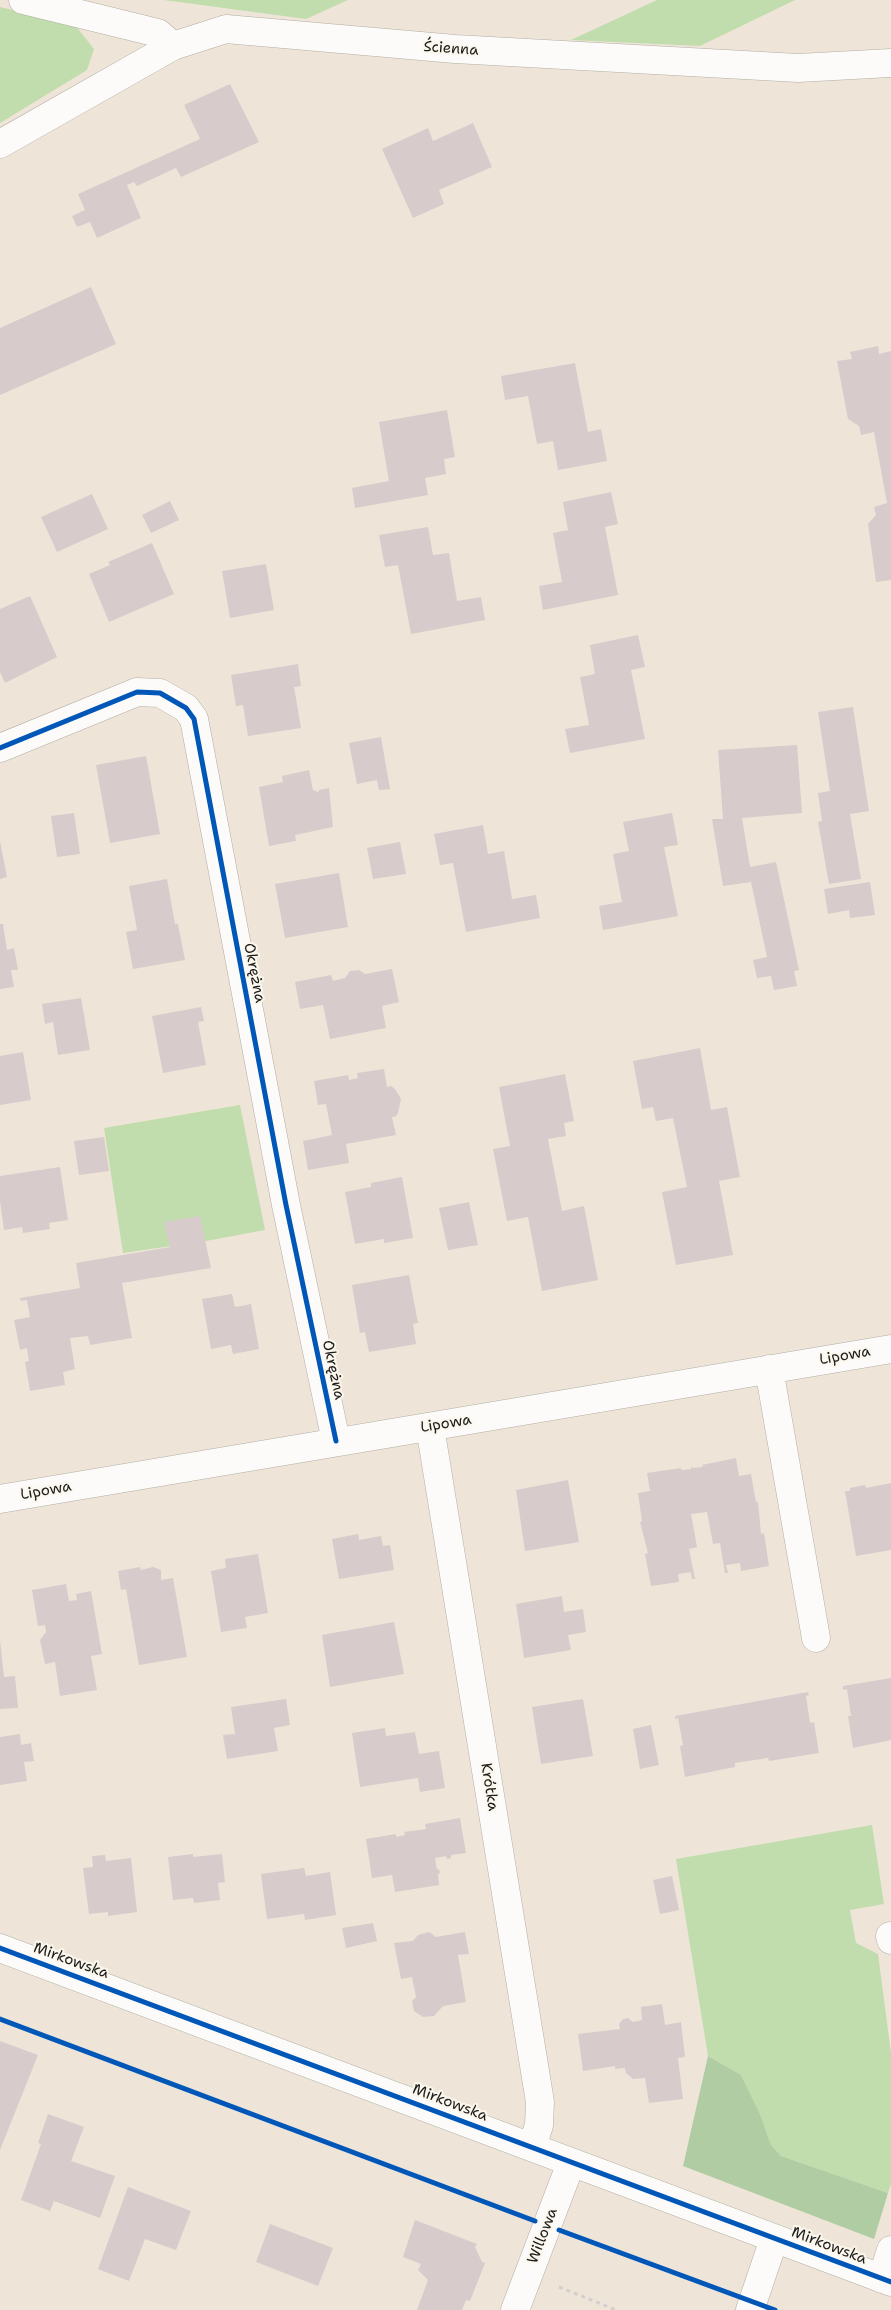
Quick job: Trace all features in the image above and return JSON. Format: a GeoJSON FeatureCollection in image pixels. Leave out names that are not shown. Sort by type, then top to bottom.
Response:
{"type":"FeatureCollection","features":[{"type":"Feature","properties":{"kind":"street"},"geometry":{"type":"LineString","coordinates":[[23,0],[158,33],[173,46]]}},
{"type":"Feature","properties":{"kind":"street","name":"Ścienna"},"geometry":{"type":"LineString","coordinates":[[0,144],[173,46],[226,29],[455,49],[779,67],[891,63]]}},
{"type":"Feature","properties":{"kind":"street","name":"Okrężna"},"geometry":{"type":"LineString","coordinates":[[0,748],[137,692],[160,693],[186,708],[194,719],[286,1205],[336,1442]]}},
{"type":"Feature","properties":{"kind":"street","name":"Lipowa"},"geometry":{"type":"LineString","coordinates":[[0,1499],[891,1349]]}},
{"type":"Feature","properties":{"kind":"street"},"geometry":{"type":"LineString","coordinates":[[769,1369],[816,1638]]}},
{"type":"Feature","properties":{"kind":"street","name":"Krótka"},"geometry":{"type":"LineString","coordinates":[[430,1427],[540,2102],[539,2125],[532,2147]]}},
{"type":"Feature","properties":{"kind":"street"},"geometry":{"type":"LineString","coordinates":[[890,1936],[891,1940]]}},
{"type":"Feature","properties":{"kind":"street","name":"Mirkowska"},"geometry":{"type":"LineString","coordinates":[[0,1948],[886,2281]]}},
{"type":"Feature","properties":{"kind":"street","name":"Willowa"},"geometry":{"type":"LineString","coordinates":[[515,2310],[571,2163]]}},
{"type":"Feature","properties":{"kind":"street"},"geometry":{"type":"LineString","coordinates":[[750,2310],[774,2239]]}},
{"type":"Feature","properties":{"kind":"street"},"geometry":{"type":"LineString","coordinates":[[886,2281],[891,2250]]}},
{"type":"Feature","properties":{"kind":"path"},"geometry":{"type":"LineString","coordinates":[[531,2267],[562,2289],[616,2310]]}},
{"type":"Feature","properties":{"kind":"green space"},"geometry":{"type":"Polygon","coordinates":[[[164,0],[348,0],[306,19],[164,0]]]}},
{"type":"Feature","properties":{"kind":"green space"},"geometry":{"type":"Polygon","coordinates":[[[657,0],[795,0],[700,46],[571,40],[657,0]]]}},
{"type":"Feature","properties":{"kind":"green space"},"geometry":{"type":"Polygon","coordinates":[[[0,7],[75,25],[94,49],[87,70],[0,123],[0,7]]]}},
{"type":"Feature","properties":{"kind":"green space"},"geometry":{"type":"Polygon","coordinates":[[[240,1105],[265,1230],[123,1253],[104,1128],[240,1105]]]}},
{"type":"Feature","properties":{"kind":"green space"},"geometry":{"type":"Polygon","coordinates":[[[872,1825],[884,1904],[850,1910],[856,1943],[878,1954],[891,2053],[891,2184],[888,2193],[781,2156],[771,2145],[760,2114],[741,2075],[708,2056],[676,1859],[872,1825]]]}},
{"type":"Feature","properties":{"kind":"green space"},"geometry":{"type":"Polygon","coordinates":[[[708,2056],[741,2075],[760,2114],[771,2145],[781,2156],[888,2193],[874,2239],[683,2166],[708,2056]]]}},
{"type":"Feature","properties":{"kind":"building"},"geometry":{"type":"Polygon","coordinates":[[[230,84],[259,142],[181,177],[176,168],[137,186],[134,182],[127,185],[141,218],[97,238],[90,222],[77,227],[72,216],[85,210],[78,194],[200,139],[184,105],[230,84]]]}},
{"type":"Feature","properties":{"kind":"building"},"geometry":{"type":"Polygon","coordinates":[[[473,123],[492,167],[439,190],[444,204],[413,218],[382,149],[428,128],[433,141],[473,123]]]}},
{"type":"Feature","properties":{"kind":"building"},"geometry":{"type":"Polygon","coordinates":[[[91,287],[116,344],[0,395],[0,328],[91,287]]]}},
{"type":"Feature","properties":{"kind":"building"},"geometry":{"type":"Polygon","coordinates":[[[878,346],[879,354],[891,351],[891,580],[876,582],[868,524],[876,515],[874,507],[887,503],[874,432],[861,435],[859,426],[848,419],[837,361],[852,359],[850,352],[878,346]]]}},
{"type":"Feature","properties":{"kind":"building"},"geometry":{"type":"Polygon","coordinates":[[[575,363],[588,432],[601,429],[607,461],[558,470],[553,441],[537,444],[528,396],[505,400],[501,376],[575,363]]]}},
{"type":"Feature","properties":{"kind":"building"},"geometry":{"type":"Polygon","coordinates":[[[447,410],[455,457],[444,459],[446,474],[425,478],[428,495],[355,508],[352,488],[389,481],[379,422],[447,410]]]}},
{"type":"Feature","properties":{"kind":"building"},"geometry":{"type":"Polygon","coordinates":[[[611,492],[618,524],[605,527],[618,595],[543,610],[539,586],[562,582],[553,533],[568,530],[563,502],[611,492]]]}},
{"type":"Feature","properties":{"kind":"building"},"geometry":{"type":"Polygon","coordinates":[[[92,494],[108,529],[57,552],[41,517],[92,494]]]}},
{"type":"Feature","properties":{"kind":"building"},"geometry":{"type":"Polygon","coordinates":[[[170,501],[179,520],[151,533],[142,515],[170,501]]]}},
{"type":"Feature","properties":{"kind":"building"},"geometry":{"type":"Polygon","coordinates":[[[428,527],[433,555],[449,553],[457,601],[481,597],[485,620],[411,634],[398,565],[385,567],[379,535],[428,527]]]}},
{"type":"Feature","properties":{"kind":"building"},"geometry":{"type":"Polygon","coordinates":[[[152,543],[174,594],[109,622],[89,574],[110,565],[108,562],[152,543]]]}},
{"type":"Feature","properties":{"kind":"building"},"geometry":{"type":"Polygon","coordinates":[[[266,564],[274,610],[230,618],[222,571],[266,564]]]}},
{"type":"Feature","properties":{"kind":"building"},"geometry":{"type":"Polygon","coordinates":[[[30,596],[57,657],[5,683],[0,672],[0,609],[30,596]]]}},
{"type":"Feature","properties":{"kind":"building"},"geometry":{"type":"Polygon","coordinates":[[[638,635],[645,667],[631,670],[645,739],[570,753],[565,729],[589,725],[580,677],[595,674],[590,645],[638,635]]]}},
{"type":"Feature","properties":{"kind":"building"},"geometry":{"type":"Polygon","coordinates":[[[298,664],[301,686],[294,687],[301,728],[248,736],[243,705],[236,706],[231,675],[298,664]]]}},
{"type":"Feature","properties":{"kind":"building"},"geometry":{"type":"Polygon","coordinates":[[[853,707],[869,811],[850,814],[861,879],[829,884],[818,822],[822,821],[818,793],[830,791],[818,712],[853,707]]]}},
{"type":"Feature","properties":{"kind":"building"},"geometry":{"type":"Polygon","coordinates":[[[381,737],[390,789],[379,790],[377,780],[357,784],[349,743],[381,737]]]}},
{"type":"Feature","properties":{"kind":"building"},"geometry":{"type":"Polygon","coordinates":[[[797,745],[802,813],[742,818],[750,867],[776,862],[799,970],[794,971],[797,986],[774,990],[771,976],[757,978],[753,960],[767,957],[751,882],[723,886],[712,819],[723,819],[718,750],[797,745]]]}},
{"type":"Feature","properties":{"kind":"building"},"geometry":{"type":"Polygon","coordinates":[[[146,756],[160,834],[110,843],[96,765],[146,756]]]}},
{"type":"Feature","properties":{"kind":"building"},"geometry":{"type":"Polygon","coordinates":[[[309,770],[313,790],[318,792],[319,790],[329,788],[333,827],[295,835],[296,841],[269,846],[259,787],[283,782],[282,776],[309,770]]]}},
{"type":"Feature","properties":{"kind":"building"},"geometry":{"type":"Polygon","coordinates":[[[74,813],[80,854],[57,857],[51,816],[74,813]]]}},
{"type":"Feature","properties":{"kind":"building"},"geometry":{"type":"Polygon","coordinates":[[[672,813],[678,845],[664,847],[678,916],[603,930],[599,906],[622,902],[613,854],[629,851],[623,822],[672,813]]]}},
{"type":"Feature","properties":{"kind":"building"},"geometry":{"type":"Polygon","coordinates":[[[483,825],[488,854],[504,851],[512,899],[536,895],[540,918],[466,932],[453,863],[440,865],[434,834],[483,825]]]}},
{"type":"Feature","properties":{"kind":"building"},"geometry":{"type":"Polygon","coordinates":[[[0,841],[7,877],[0,879],[0,841]]]}},
{"type":"Feature","properties":{"kind":"building"},"geometry":{"type":"Polygon","coordinates":[[[400,842],[406,874],[373,879],[367,848],[400,842]]]}},
{"type":"Feature","properties":{"kind":"building"},"geometry":{"type":"Polygon","coordinates":[[[339,873],[348,927],[285,938],[275,884],[339,873]]]}},
{"type":"Feature","properties":{"kind":"building"},"geometry":{"type":"Polygon","coordinates":[[[167,879],[175,924],[178,924],[185,960],[133,969],[126,932],[137,930],[129,886],[167,879]]]}},
{"type":"Feature","properties":{"kind":"building"},"geometry":{"type":"Polygon","coordinates":[[[870,882],[875,915],[850,918],[849,910],[828,914],[824,889],[870,882]]]}},
{"type":"Feature","properties":{"kind":"building"},"geometry":{"type":"Polygon","coordinates":[[[0,924],[3,924],[7,950],[14,948],[18,970],[11,970],[14,987],[0,989],[0,924]]]}},
{"type":"Feature","properties":{"kind":"building"},"geometry":{"type":"Polygon","coordinates":[[[392,969],[399,1002],[382,1006],[386,1028],[330,1039],[323,1005],[300,1009],[295,982],[331,975],[333,981],[345,978],[350,971],[359,970],[365,974],[392,969]]]}},
{"type":"Feature","properties":{"kind":"building"},"geometry":{"type":"Polygon","coordinates":[[[81,998],[90,1050],[58,1055],[53,1022],[45,1024],[42,1004],[81,998]]]}},
{"type":"Feature","properties":{"kind":"building"},"geometry":{"type":"Polygon","coordinates":[[[201,1007],[204,1021],[198,1022],[206,1065],[163,1073],[152,1016],[201,1007]]]}},
{"type":"Feature","properties":{"kind":"building"},"geometry":{"type":"Polygon","coordinates":[[[700,1048],[711,1110],[727,1107],[740,1177],[719,1181],[733,1255],[676,1265],[662,1192],[687,1187],[673,1118],[656,1121],[653,1107],[642,1109],[633,1061],[700,1048]]]}},
{"type":"Feature","properties":{"kind":"building"},"geometry":{"type":"Polygon","coordinates":[[[23,1052],[31,1100],[0,1105],[0,1056],[23,1052]]]}},
{"type":"Feature","properties":{"kind":"building"},"geometry":{"type":"Polygon","coordinates":[[[384,1069],[387,1087],[391,1086],[395,1089],[401,1099],[398,1113],[392,1117],[396,1135],[346,1144],[349,1163],[308,1170],[303,1141],[332,1135],[326,1104],[318,1105],[314,1081],[348,1075],[349,1080],[358,1078],[357,1073],[384,1069]]]}},
{"type":"Feature","properties":{"kind":"building"},"geometry":{"type":"Polygon","coordinates":[[[565,1074],[574,1121],[564,1123],[566,1136],[548,1139],[562,1211],[584,1206],[598,1280],[542,1291],[528,1217],[507,1221],[493,1149],[510,1146],[499,1087],[565,1074]]]}},
{"type":"Feature","properties":{"kind":"building"},"geometry":{"type":"Polygon","coordinates":[[[104,1137],[109,1171],[79,1175],[74,1141],[104,1137]]]}},
{"type":"Feature","properties":{"kind":"building"},"geometry":{"type":"Polygon","coordinates":[[[60,1167],[68,1220],[49,1223],[50,1229],[23,1233],[22,1227],[4,1230],[0,1201],[0,1176],[60,1167]]]}},
{"type":"Feature","properties":{"kind":"building"},"geometry":{"type":"Polygon","coordinates":[[[402,1177],[413,1238],[384,1243],[384,1239],[355,1244],[345,1192],[371,1187],[371,1183],[402,1177]]]}},
{"type":"Feature","properties":{"kind":"building"},"geometry":{"type":"Polygon","coordinates":[[[469,1202],[478,1245],[448,1250],[439,1208],[469,1202]]]}},
{"type":"Feature","properties":{"kind":"building"},"geometry":{"type":"Polygon","coordinates":[[[200,1216],[211,1268],[122,1283],[132,1338],[90,1345],[88,1336],[70,1338],[75,1369],[63,1372],[65,1385],[30,1391],[25,1362],[29,1361],[27,1348],[20,1350],[14,1320],[30,1317],[27,1300],[21,1301],[20,1298],[80,1288],[76,1263],[170,1247],[164,1222],[200,1216]]]}},
{"type":"Feature","properties":{"kind":"building"},"geometry":{"type":"Polygon","coordinates":[[[409,1275],[418,1323],[413,1324],[416,1344],[369,1352],[365,1332],[360,1333],[352,1285],[409,1275]]]}},
{"type":"Feature","properties":{"kind":"building"},"geometry":{"type":"Polygon","coordinates":[[[232,1294],[235,1307],[251,1304],[259,1349],[233,1354],[231,1345],[211,1349],[202,1299],[232,1294]]]}},
{"type":"Feature","properties":{"kind":"building"},"geometry":{"type":"Polygon","coordinates":[[[736,1458],[739,1476],[751,1474],[756,1502],[758,1502],[761,1534],[764,1533],[769,1566],[741,1571],[740,1563],[726,1565],[728,1573],[725,1573],[720,1543],[713,1544],[707,1512],[691,1514],[697,1547],[689,1549],[695,1579],[692,1579],[691,1572],[678,1574],[679,1582],[651,1586],[645,1554],[648,1553],[640,1522],[642,1521],[638,1493],[650,1491],[647,1473],[681,1468],[681,1470],[691,1469],[692,1466],[693,1468],[703,1467],[702,1465],[736,1458]]]}},
{"type":"Feature","properties":{"kind":"building"},"geometry":{"type":"Polygon","coordinates":[[[568,1480],[579,1542],[525,1551],[516,1490],[568,1480]]]}},
{"type":"Feature","properties":{"kind":"building"},"geometry":{"type":"Polygon","coordinates":[[[891,1483],[891,1550],[856,1556],[845,1491],[865,1485],[866,1488],[891,1483]]]}},
{"type":"Feature","properties":{"kind":"building"},"geometry":{"type":"Polygon","coordinates":[[[358,1534],[359,1540],[381,1536],[383,1546],[390,1545],[394,1570],[339,1579],[332,1539],[358,1534]]]}},
{"type":"Feature","properties":{"kind":"building"},"geometry":{"type":"Polygon","coordinates":[[[258,1554],[268,1613],[245,1617],[247,1628],[221,1632],[211,1571],[226,1568],[225,1559],[258,1554]]]}},
{"type":"Feature","properties":{"kind":"building"},"geometry":{"type":"Polygon","coordinates":[[[140,1567],[141,1570],[153,1567],[161,1570],[161,1580],[173,1578],[187,1657],[139,1665],[126,1589],[121,1590],[118,1571],[140,1567]]]}},
{"type":"Feature","properties":{"kind":"building"},"geometry":{"type":"Polygon","coordinates":[[[66,1584],[69,1601],[77,1600],[76,1594],[91,1591],[102,1654],[91,1656],[97,1690],[60,1696],[55,1662],[45,1664],[40,1640],[46,1632],[45,1625],[38,1626],[32,1590],[66,1584]]]}},
{"type":"Feature","properties":{"kind":"building"},"geometry":{"type":"Polygon","coordinates":[[[562,1596],[564,1612],[583,1609],[586,1632],[568,1635],[571,1650],[524,1658],[516,1604],[562,1596]]]}},
{"type":"Feature","properties":{"kind":"building"},"geometry":{"type":"Polygon","coordinates":[[[394,1622],[404,1674],[330,1687],[322,1635],[394,1622]]]}},
{"type":"Feature","properties":{"kind":"building"},"geometry":{"type":"Polygon","coordinates":[[[0,1640],[4,1677],[15,1676],[18,1708],[0,1709],[0,1640]]]}},
{"type":"Feature","properties":{"kind":"building"},"geometry":{"type":"Polygon","coordinates":[[[891,1678],[891,1740],[853,1748],[848,1716],[851,1716],[847,1689],[843,1690],[843,1686],[891,1678]]]}},
{"type":"Feature","properties":{"kind":"building"},"geometry":{"type":"Polygon","coordinates":[[[808,1692],[809,1695],[806,1696],[810,1723],[814,1722],[819,1753],[769,1761],[768,1758],[735,1763],[735,1767],[685,1777],[680,1746],[683,1745],[678,1718],[675,1719],[675,1716],[808,1692]]]}},
{"type":"Feature","properties":{"kind":"building"},"geometry":{"type":"Polygon","coordinates":[[[286,1699],[290,1725],[274,1728],[278,1751],[227,1759],[223,1735],[235,1734],[231,1707],[286,1699]]]}},
{"type":"Feature","properties":{"kind":"building"},"geometry":{"type":"Polygon","coordinates":[[[583,1699],[593,1756],[541,1764],[532,1707],[583,1699]]]}},
{"type":"Feature","properties":{"kind":"building"},"geometry":{"type":"Polygon","coordinates":[[[651,1725],[659,1765],[640,1769],[633,1729],[651,1725]]]}},
{"type":"Feature","properties":{"kind":"building"},"geometry":{"type":"Polygon","coordinates":[[[385,1728],[386,1736],[415,1732],[419,1754],[439,1751],[445,1788],[420,1792],[418,1778],[360,1787],[352,1733],[385,1728]]]}},
{"type":"Feature","properties":{"kind":"building"},"geometry":{"type":"Polygon","coordinates":[[[20,1734],[21,1745],[31,1743],[34,1761],[24,1762],[27,1781],[0,1785],[0,1737],[20,1734]]]}},
{"type":"Feature","properties":{"kind":"building"},"geometry":{"type":"Polygon","coordinates":[[[460,1818],[466,1853],[451,1855],[451,1858],[447,1859],[446,1856],[435,1858],[437,1870],[439,1869],[440,1873],[438,1874],[439,1885],[395,1892],[392,1875],[372,1878],[366,1839],[396,1834],[396,1837],[405,1835],[404,1832],[426,1829],[425,1824],[460,1818]]]}},
{"type":"Feature","properties":{"kind":"building"},"geometry":{"type":"Polygon","coordinates":[[[193,1854],[193,1857],[222,1854],[225,1882],[218,1883],[220,1900],[194,1903],[193,1898],[173,1900],[168,1857],[193,1854]]]}},
{"type":"Feature","properties":{"kind":"building"},"geometry":{"type":"Polygon","coordinates":[[[105,1855],[106,1861],[131,1858],[137,1912],[108,1916],[108,1912],[89,1914],[83,1868],[93,1867],[92,1856],[105,1855]]]}},
{"type":"Feature","properties":{"kind":"building"},"geometry":{"type":"Polygon","coordinates":[[[304,1868],[306,1876],[330,1872],[336,1915],[305,1920],[304,1914],[267,1919],[261,1874],[304,1868]]]}},
{"type":"Feature","properties":{"kind":"building"},"geometry":{"type":"Polygon","coordinates":[[[672,1876],[679,1910],[660,1914],[653,1880],[672,1876]]]}},
{"type":"Feature","properties":{"kind":"building"},"geometry":{"type":"Polygon","coordinates":[[[373,1923],[377,1941],[346,1948],[342,1928],[373,1923]]]}},
{"type":"Feature","properties":{"kind":"building"},"geometry":{"type":"Polygon","coordinates":[[[429,1932],[436,1937],[465,1932],[469,1954],[458,1955],[466,2002],[443,2006],[434,2016],[423,2017],[414,2011],[412,2001],[416,1997],[412,1977],[401,1979],[394,1943],[413,1941],[418,1935],[429,1932]]]}},
{"type":"Feature","properties":{"kind":"building"},"geometry":{"type":"Polygon","coordinates":[[[662,2004],[665,2025],[681,2022],[685,2057],[678,2058],[683,2099],[649,2103],[645,2078],[633,2079],[626,2073],[625,2068],[615,2069],[615,2066],[583,2071],[578,2034],[620,2029],[619,2024],[623,2019],[628,2018],[633,2022],[642,2020],[641,2007],[662,2004]]]}},
{"type":"Feature","properties":{"kind":"building"},"geometry":{"type":"Polygon","coordinates":[[[0,2041],[38,2055],[0,2150],[0,2041]]]}},
{"type":"Feature","properties":{"kind":"building"},"geometry":{"type":"Polygon","coordinates":[[[48,2114],[84,2127],[71,2161],[115,2176],[100,2218],[54,2201],[50,2211],[21,2200],[41,2144],[38,2143],[48,2114]]]}},
{"type":"Feature","properties":{"kind":"building"},"geometry":{"type":"Polygon","coordinates":[[[128,2187],[191,2211],[176,2250],[145,2239],[129,2281],[98,2269],[128,2187]]]}},
{"type":"Feature","properties":{"kind":"building"},"geometry":{"type":"Polygon","coordinates":[[[415,2220],[477,2244],[475,2247],[482,2262],[485,2263],[470,2301],[466,2300],[462,2310],[417,2310],[428,2280],[418,2270],[421,2264],[403,2257],[415,2220]]]}},
{"type":"Feature","properties":{"kind":"building"},"geometry":{"type":"Polygon","coordinates":[[[270,2224],[333,2248],[318,2286],[256,2262],[270,2224]]]}},
{"type":"Feature","properties":{"kind":"cycle path"},"geometry":{"type":"LineString","coordinates":[[0,748],[137,692],[160,693],[186,708],[194,719],[286,1205],[336,1441]]}},
{"type":"Feature","properties":{"kind":"cycle path"},"geometry":{"type":"LineString","coordinates":[[0,1948],[891,2282]]}},
{"type":"Feature","properties":{"kind":"cycle path"},"geometry":{"type":"LineString","coordinates":[[0,2019],[535,2221]]}},
{"type":"Feature","properties":{"kind":"cycle path"},"geometry":{"type":"LineString","coordinates":[[559,2230],[775,2310]]}}]}
